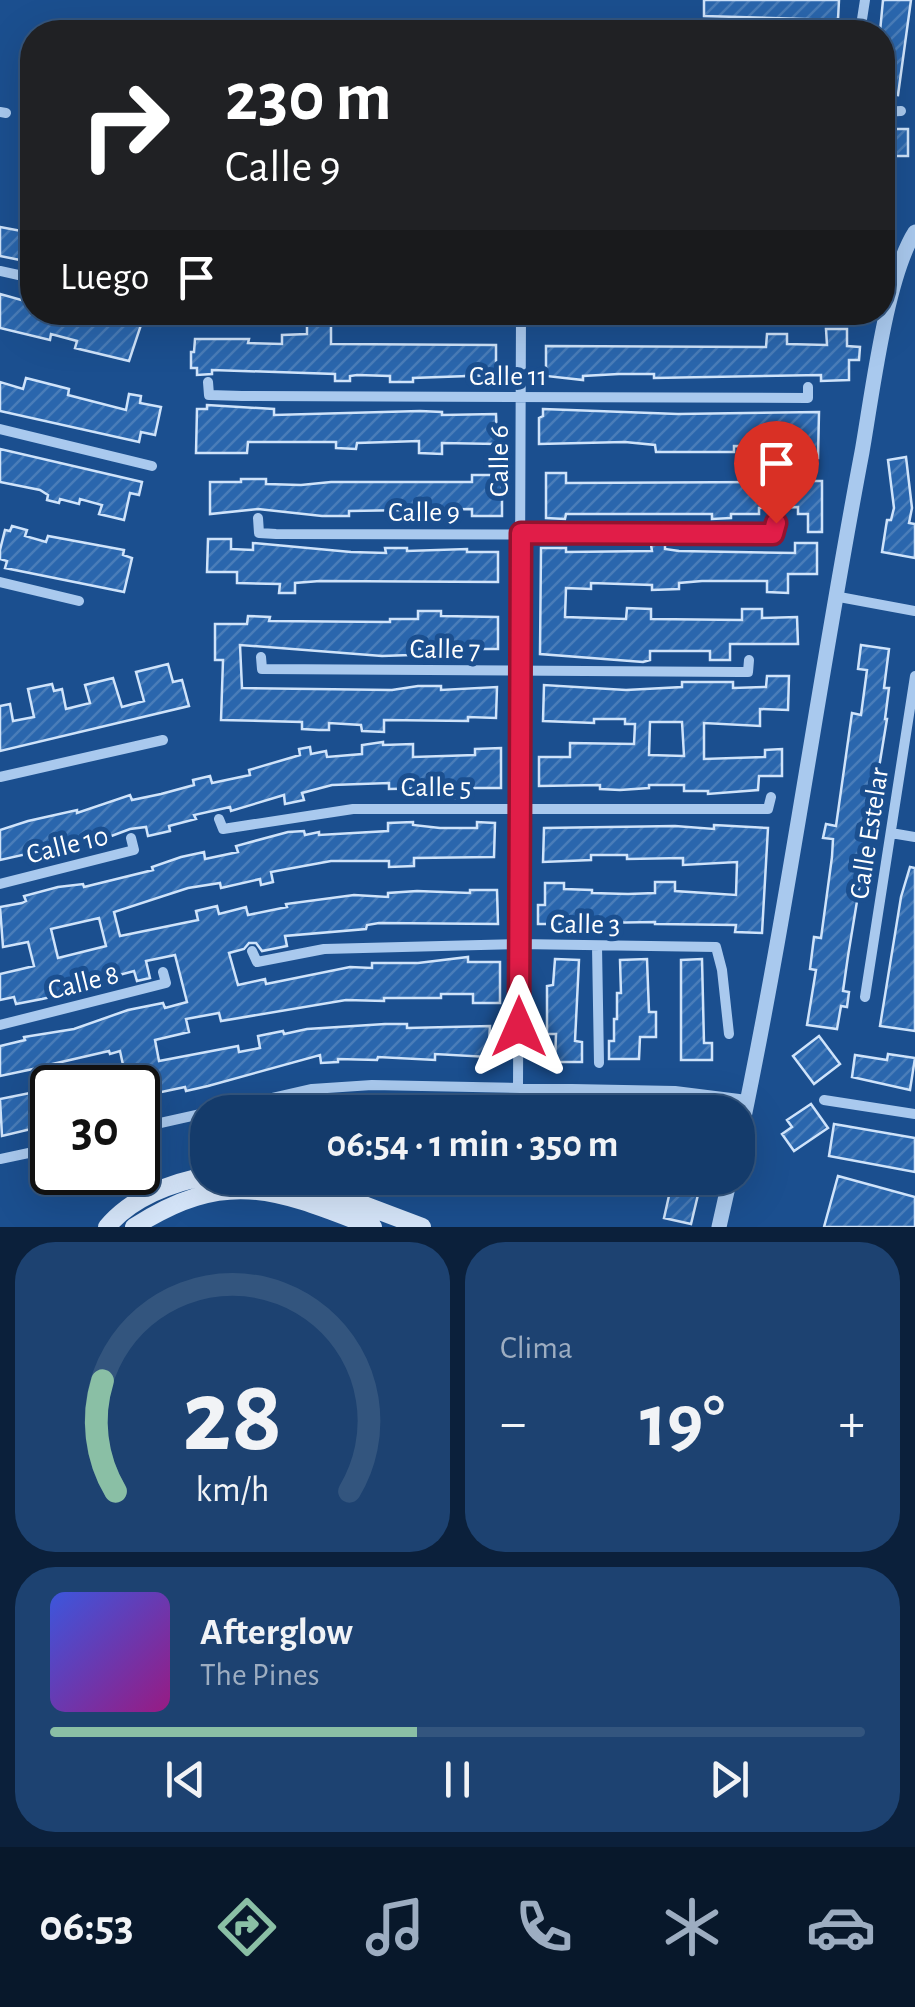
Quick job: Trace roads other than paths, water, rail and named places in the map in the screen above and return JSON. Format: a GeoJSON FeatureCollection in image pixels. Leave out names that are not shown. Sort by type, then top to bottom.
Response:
{"type":"FeatureCollection","features":[{"type":"Feature","properties":{"kind":"main road"},"geometry":{"type":"LineString","coordinates":[[107,1227],[118,1214],[177,1181],[190,1179]]}},
{"type":"Feature","properties":{"kind":"main road"},"geometry":{"type":"LineString","coordinates":[[134,1227],[187,1197],[238,1188],[300,1198],[373,1227]]}},
{"type":"Feature","properties":{"kind":"main road"},"geometry":{"type":"LineString","coordinates":[[338,1195],[422,1227]]}},
{"type":"Feature","properties":{"kind":"street"},"geometry":{"type":"LineString","coordinates":[[895,111],[901,111]]}},
{"type":"Feature","properties":{"kind":"street"},"geometry":{"type":"LineString","coordinates":[[895,284],[915,232]]}},
{"type":"Feature","properties":{"kind":"street","name":"Calle 6"},"geometry":{"type":"LineString","coordinates":[[518,1090],[521,325]]}},
{"type":"Feature","properties":{"kind":"street"},"geometry":{"type":"LineString","coordinates":[[749,1095],[773,972],[834,596],[886,325]]}},
{"type":"Feature","properties":{"kind":"street","name":"Calle 11"},"geometry":{"type":"LineString","coordinates":[[208,382],[209,394],[242,396],[808,398],[808,386]]}},
{"type":"Feature","properties":{"kind":"street"},"geometry":{"type":"LineString","coordinates":[[0,429],[152,466]]}},
{"type":"Feature","properties":{"kind":"street","name":"Calle 9"},"geometry":{"type":"LineString","coordinates":[[258,518],[259,534],[773,534],[776,523]]}},
{"type":"Feature","properties":{"kind":"street"},"geometry":{"type":"LineString","coordinates":[[0,582],[79,601]]}},
{"type":"Feature","properties":{"kind":"street"},"geometry":{"type":"LineString","coordinates":[[834,596],[915,611]]}},
{"type":"Feature","properties":{"kind":"street","name":"Calle 7"},"geometry":{"type":"LineString","coordinates":[[260,657],[262,669],[520,672],[748,672],[749,660]]}},
{"type":"Feature","properties":{"kind":"street","name":"Calle Estelar"},"geometry":{"type":"LineString","coordinates":[[865,996],[915,676]]}},
{"type":"Feature","properties":{"kind":"street"},"geometry":{"type":"LineString","coordinates":[[0,777],[163,740]]}},
{"type":"Feature","properties":{"kind":"street","name":"Calle 5"},"geometry":{"type":"LineString","coordinates":[[219,819],[223,828],[353,809],[768,809],[771,796]]}},
{"type":"Feature","properties":{"kind":"street"},"geometry":{"type":"LineString","coordinates":[[891,833],[915,837]]}},
{"type":"Feature","properties":{"kind":"street","name":"Calle 10"},"geometry":{"type":"LineString","coordinates":[[0,884],[134,850],[131,838]]}},
{"type":"Feature","properties":{"kind":"street","name":"Calle 3"},"geometry":{"type":"LineString","coordinates":[[252,951],[257,962],[324,949],[518,944],[716,947],[729,1034]]}},
{"type":"Feature","properties":{"kind":"street"},"geometry":{"type":"LineString","coordinates":[[598,946],[599,1062]]}},
{"type":"Feature","properties":{"kind":"street","name":"Calle 8"},"geometry":{"type":"LineString","coordinates":[[0,1026],[166,983],[163,972]]}},
{"type":"Feature","properties":{"kind":"street"},"geometry":{"type":"LineString","coordinates":[[160,1122],[312,1089],[372,1085],[675,1090],[712,1095]]}},
{"type":"Feature","properties":{"kind":"street"},"geometry":{"type":"LineString","coordinates":[[824,1100],[915,1114]]}},
{"type":"Feature","properties":{"kind":"street"},"geometry":{"type":"LineString","coordinates":[[0,1160],[30,1153]]}},
{"type":"Feature","properties":{"kind":"street"},"geometry":{"type":"LineString","coordinates":[[719,1227],[726,1195]]}}]}
